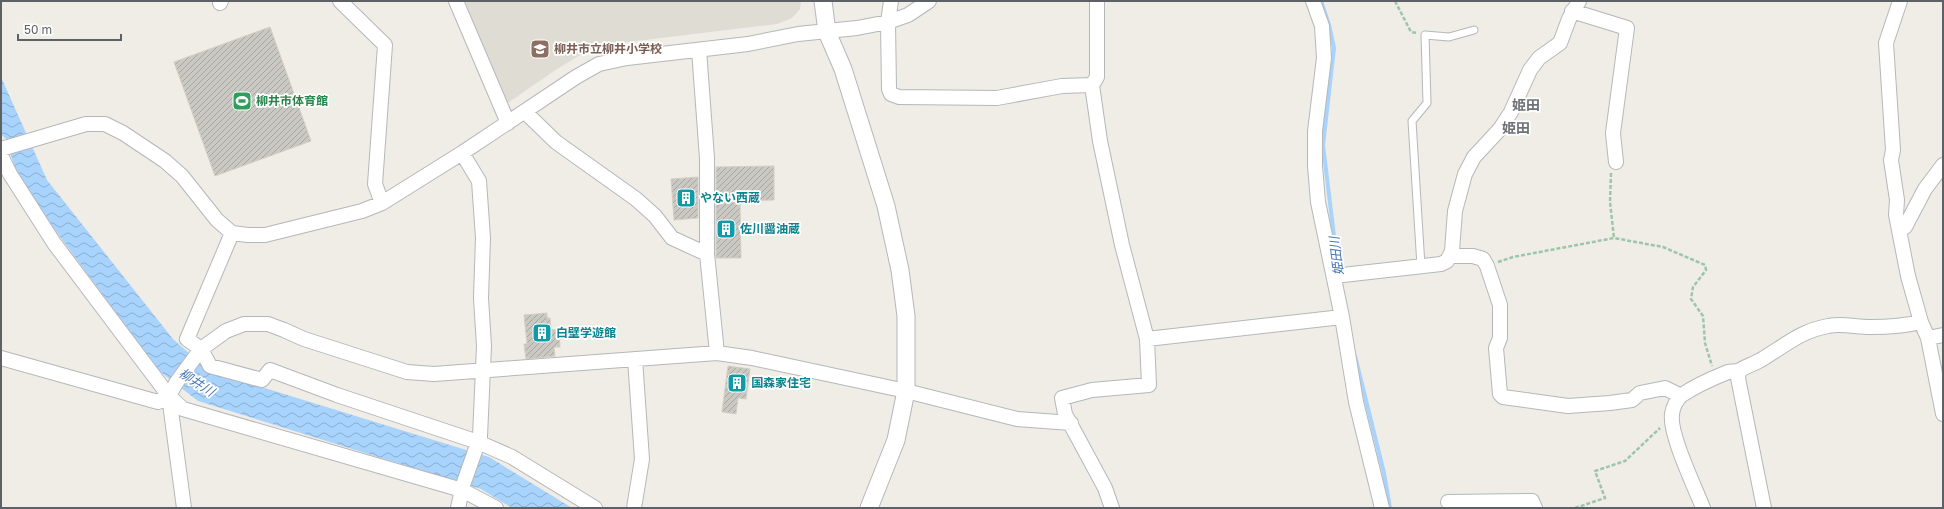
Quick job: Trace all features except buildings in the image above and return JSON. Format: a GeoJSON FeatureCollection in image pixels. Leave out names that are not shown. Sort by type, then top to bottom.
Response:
{"type":"FeatureCollection","features":[{"type":"Feature","properties":{"kind":"street"},"geometry":{"type":"LineString","coordinates":[[340,1],[385,45],[375,184],[382,203]]}},
{"type":"Feature","properties":{"kind":"street"},"geometry":{"type":"LineString","coordinates":[[456,1],[508,123]]}},
{"type":"Feature","properties":{"kind":"street"},"geometry":{"type":"LineString","coordinates":[[823,1],[827,32],[843,69],[888,213],[900,270],[906,316],[906,391],[896,440],[869,508]]}},
{"type":"Feature","properties":{"kind":"street"},"geometry":{"type":"LineString","coordinates":[[891,1],[888,22],[889,89],[891,94],[899,97],[997,98],[1046,89],[1092,85]]}},
{"type":"Feature","properties":{"kind":"street"},"geometry":{"type":"LineString","coordinates":[[496,508],[463,487],[183,409],[169,396],[54,243],[10,174],[3,151],[86,124],[105,124],[123,133],[165,161],[182,176],[217,220],[232,233],[248,236],[265,234],[362,211],[382,203],[462,153],[576,77],[599,64],[627,58],[768,41],[798,34],[827,32],[888,22],[908,15],[929,1]]}},
{"type":"Feature","properties":{"kind":"street"},"geometry":{"type":"LineString","coordinates":[[1097,1],[1097,77],[1092,85],[1104,163],[1122,245],[1147,339],[1149,385],[1092,390],[1062,398],[1065,414],[1105,488],[1112,508]]}},
{"type":"Feature","properties":{"kind":"street"},"geometry":{"type":"LineString","coordinates":[[1313,1],[1322,26],[1324,58],[1315,131],[1318,202],[1342,317],[1356,402],[1382,508]]}},
{"type":"Feature","properties":{"kind":"street"},"geometry":{"type":"LineString","coordinates":[[1900,1],[1886,43],[1893,150],[1891,160],[1897,200],[1896,215],[1908,276],[1921,322],[1928,338],[1943,414]]}},
{"type":"Feature","properties":{"kind":"street"},"geometry":{"type":"LineString","coordinates":[[1334,276],[1441,264],[1447,261],[1451,256],[1456,210],[1465,174],[1474,157],[1500,129],[1511,112],[1530,70],[1540,58],[1560,43],[1576,6],[1626,28],[1613,133],[1616,162]]}},
{"type":"Feature","properties":{"kind":"street"},"geometry":{"type":"LineString","coordinates":[[699,50],[707,158],[707,254],[717,353]]}},
{"type":"Feature","properties":{"kind":"street"},"geometry":{"type":"LineString","coordinates":[[525,112],[556,142],[636,199],[655,216],[672,238],[707,254]]}},
{"type":"Feature","properties":{"kind":"street"},"geometry":{"type":"LineString","coordinates":[[458,508],[463,487],[478,445],[484,346],[481,298],[483,238],[478,181],[462,153]]}},
{"type":"Feature","properties":{"kind":"street"},"geometry":{"type":"LineString","coordinates":[[1899,230],[1905,227],[1925,189],[1943,165]]}},
{"type":"Feature","properties":{"kind":"street"},"geometry":{"type":"LineString","coordinates":[[232,233],[187,339],[210,366],[262,380],[270,370],[512,457],[595,508]]}},
{"type":"Feature","properties":{"kind":"street"},"geometry":{"type":"LineString","coordinates":[[1451,256],[1473,256],[1483,259],[1487,266],[1500,305],[1500,338],[1496,348],[1496,355],[1500,394],[1503,397],[1568,406],[1610,404],[1632,400],[1640,392],[1665,388],[1681,396]]}},
{"type":"Feature","properties":{"kind":"street"},"geometry":{"type":"LineString","coordinates":[[1147,339],[1342,317]]}},
{"type":"Feature","properties":{"kind":"street"},"geometry":{"type":"LineString","coordinates":[[1764,508],[1738,378],[1739,371],[1744,366],[1763,359],[1788,341],[1810,331],[1829,325],[1847,324],[1869,327],[1912,325],[1921,322]]}},
{"type":"Feature","properties":{"kind":"street"},"geometry":{"type":"LineString","coordinates":[[1,358],[158,402],[169,396],[176,383],[199,352],[226,330],[244,324],[258,323],[284,330],[304,339],[407,372],[434,374],[717,353],[752,358],[906,391],[1016,419],[1071,423]]}},
{"type":"Feature","properties":{"kind":"street"},"geometry":{"type":"LineString","coordinates":[[1928,338],[1943,336]]}},
{"type":"Feature","properties":{"kind":"street"},"geometry":{"type":"LineString","coordinates":[[634,508],[642,459],[635,359]]}},
{"type":"Feature","properties":{"kind":"street"},"geometry":{"type":"LineString","coordinates":[[1703,508],[1676,439],[1672,420],[1676,403],[1681,396],[1715,378],[1729,372],[1739,371]]}},
{"type":"Feature","properties":{"kind":"street"},"geometry":{"type":"LineString","coordinates":[[169,396],[184,508]]}},
{"type":"Feature","properties":{"kind":"street"},"geometry":{"type":"LineString","coordinates":[[1448,502],[1532,501],[1535,508]]}},
{"type":"Feature","properties":{"kind":"lane"},"geometry":{"type":"LineString","coordinates":[[1421,266],[1412,121],[1427,103],[1425,35],[1449,37],[1474,30]]}},
{"type":"Feature","properties":{"kind":"path"},"geometry":{"type":"LineString","coordinates":[[1395,1],[1411,32],[1425,35]]}},
{"type":"Feature","properties":{"kind":"path"},"geometry":{"type":"LineString","coordinates":[[1614,238],[1610,202],[1611,152],[1615,148]]}},
{"type":"Feature","properties":{"kind":"path"},"geometry":{"type":"LineString","coordinates":[[1487,266],[1512,257],[1614,238],[1663,247],[1705,265],[1706,270],[1693,287],[1691,299],[1703,316],[1705,343],[1715,378]]}},
{"type":"Feature","properties":{"kind":"path"},"geometry":{"type":"LineString","coordinates":[[1575,508],[1605,498],[1595,471],[1625,461],[1668,420],[1672,420]]}},
{"type":"Feature","properties":{"kind":"shaded area","name":"柳井市立柳井小学校"},"geometry":{"type":"Polygon","coordinates":[[[465,1],[801,1],[800,9],[792,18],[777,24],[612,44],[582,54],[557,69],[506,104],[465,1]]]}},
{"type":"Feature","properties":{"kind":"water","name":"柳井川"},"geometry":{"type":"Polygon","coordinates":[[[1,77],[47,180],[173,339],[209,371],[489,457],[572,508],[512,508],[481,489],[198,401],[158,370],[44,215],[15,168],[6,139],[1,134],[1,77]]]}},
{"type":"Feature","properties":{"kind":"waterway","name":"姫田川"},"geometry":{"type":"LineString","coordinates":[[1321,1],[1329,25],[1334,48],[1323,145],[1337,261]]}},
{"type":"Feature","properties":{"kind":"waterway","name":"姫田川"},"geometry":{"type":"LineString","coordinates":[[1355,356],[1384,473],[1390,508]]}},
{"type":"Feature","properties":{"kind":"place","name":"柳井市立柳井小学校"},"geometry":{"type":"Point","coordinates":[540,49]}},
{"type":"Feature","properties":{"kind":"place","name":"柳井市体育館"},"geometry":{"type":"Point","coordinates":[242,101]}},
{"type":"Feature","properties":{"kind":"place","name":"やない西蔵"},"geometry":{"type":"Point","coordinates":[686,198]}},
{"type":"Feature","properties":{"kind":"place","name":"佐川醤油蔵"},"geometry":{"type":"Point","coordinates":[726,229]}},
{"type":"Feature","properties":{"kind":"place","name":"白壁学遊館"},"geometry":{"type":"Point","coordinates":[542,333]}},
{"type":"Feature","properties":{"kind":"place","name":"国森家住宅"},"geometry":{"type":"Point","coordinates":[737,383]}},
{"type":"Feature","properties":{"kind":"district","name":"姫田"},"geometry":{"type":"Point","coordinates":[1526,105]}},
{"type":"Feature","properties":{"kind":"district","name":"姫田"},"geometry":{"type":"Point","coordinates":[1516,128]}}]}
